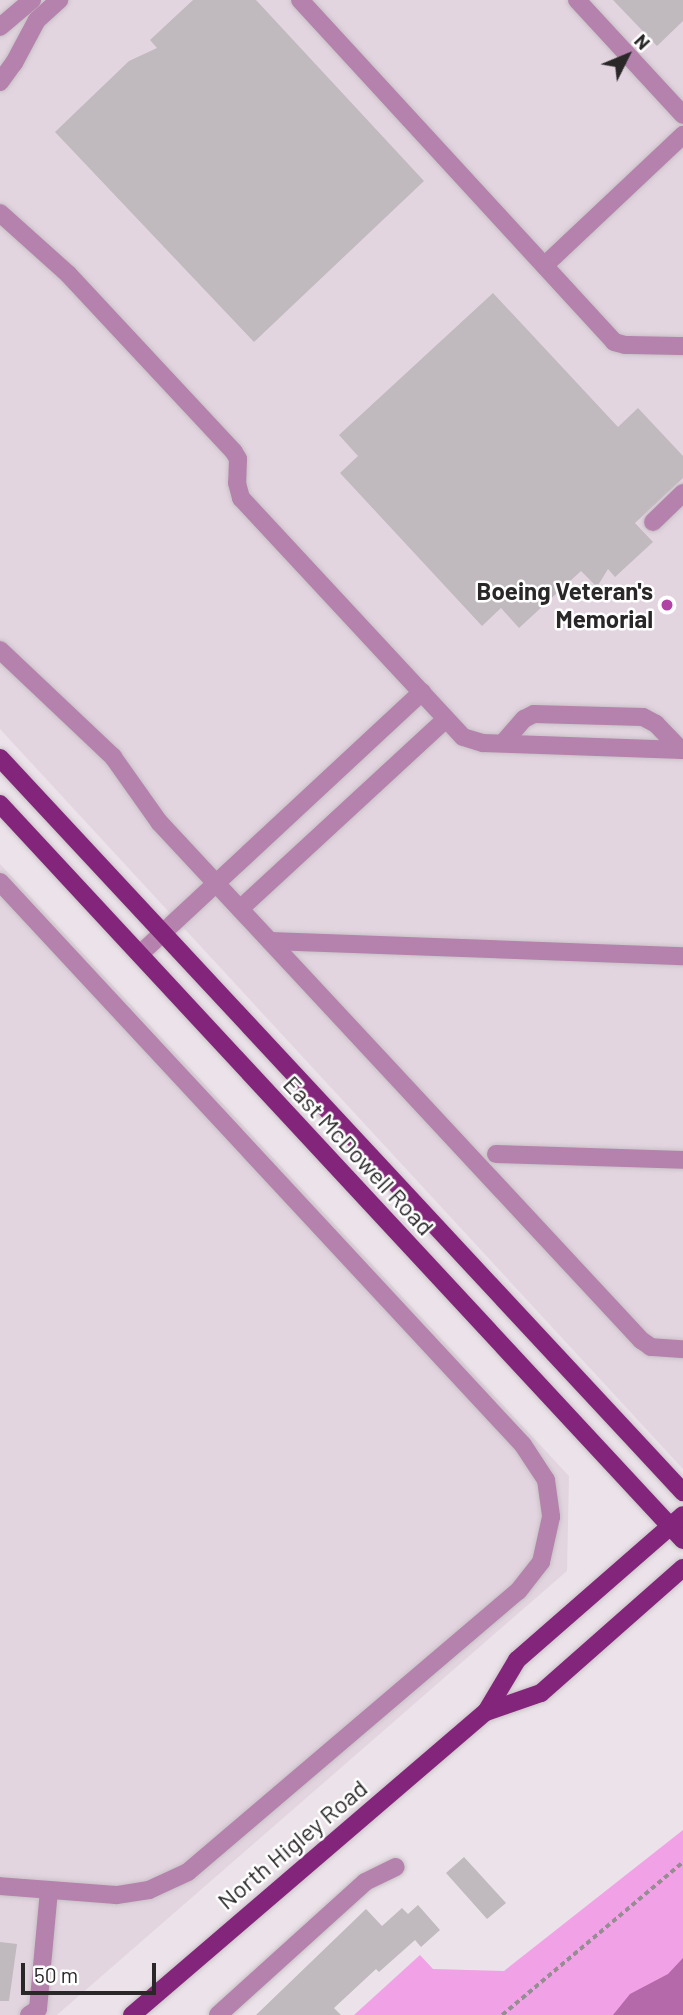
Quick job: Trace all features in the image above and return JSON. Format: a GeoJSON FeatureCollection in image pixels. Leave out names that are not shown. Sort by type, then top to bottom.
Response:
{"type":"FeatureCollection","features":[{"type":"Feature","properties":{"kind":"main road","name":"East McDowell Road"},"geometry":{"type":"LineString","coordinates":[[0,758],[683,1492]]}},
{"type":"Feature","properties":{"kind":"main road","name":"East McDowell Road"},"geometry":{"type":"LineString","coordinates":[[0,804],[679,1527]]}},
{"type":"Feature","properties":{"kind":"main road","name":"North Higley Road"},"geometry":{"type":"LineString","coordinates":[[132,2015],[486,1712],[517,1660],[679,1527]]}},
{"type":"Feature","properties":{"kind":"main road","name":"North Higley Road"},"geometry":{"type":"LineString","coordinates":[[486,1712],[541,1693],[683,1568]]}},
{"type":"Feature","properties":{"kind":"street"},"geometry":{"type":"LineString","coordinates":[[0,27],[32,0]]}},
{"type":"Feature","properties":{"kind":"street"},"geometry":{"type":"LineString","coordinates":[[0,82],[14,63],[37,20],[59,0]]}},
{"type":"Feature","properties":{"kind":"street"},"geometry":{"type":"LineString","coordinates":[[300,0],[614,342],[625,345],[683,346]]}},
{"type":"Feature","properties":{"kind":"street"},"geometry":{"type":"LineString","coordinates":[[577,0],[683,116]]}},
{"type":"Feature","properties":{"kind":"street"},"geometry":{"type":"LineString","coordinates":[[545,265],[683,135]]}},
{"type":"Feature","properties":{"kind":"street"},"geometry":{"type":"LineString","coordinates":[[0,213],[77,283],[234,452],[238,459],[237,483],[241,498],[446,719],[469,740],[682,750]]}},
{"type":"Feature","properties":{"kind":"street"},"geometry":{"type":"LineString","coordinates":[[653,523],[683,493]]}},
{"type":"Feature","properties":{"kind":"street"},"geometry":{"type":"LineString","coordinates":[[0,650],[113,757],[152,814],[641,1340],[650,1347],[683,1349]]}},
{"type":"Feature","properties":{"kind":"street"},"geometry":{"type":"LineString","coordinates":[[139,954],[422,692]]}},
{"type":"Feature","properties":{"kind":"street"},"geometry":{"type":"LineString","coordinates":[[503,743],[524,719],[534,714],[617,716],[652,721],[682,750]]}},
{"type":"Feature","properties":{"kind":"street"},"geometry":{"type":"LineString","coordinates":[[240,909],[446,719]]}},
{"type":"Feature","properties":{"kind":"street"},"geometry":{"type":"LineString","coordinates":[[0,882],[523,1445],[546,1480],[551,1517],[541,1562],[518,1591],[188,1872],[149,1890],[127,1894],[0,1886]]}},
{"type":"Feature","properties":{"kind":"street"},"geometry":{"type":"LineString","coordinates":[[270,941],[683,956]]}},
{"type":"Feature","properties":{"kind":"street"},"geometry":{"type":"LineString","coordinates":[[496,1154],[683,1160]]}},
{"type":"Feature","properties":{"kind":"street"},"geometry":{"type":"LineString","coordinates":[[218,2015],[365,1882],[396,1867]]}},
{"type":"Feature","properties":{"kind":"street"},"geometry":{"type":"LineString","coordinates":[[29,2015],[38,2009],[48,1891]]}},
{"type":"Feature","properties":{"kind":"path"},"geometry":{"type":"LineString","coordinates":[[502,2015],[683,1862]]}},
{"type":"Feature","properties":{"kind":"shaded area"},"geometry":{"type":"Polygon","coordinates":[[[0,0],[683,0],[683,1469],[0,729],[0,0]]]}},
{"type":"Feature","properties":{"kind":"shaded area"},"geometry":{"type":"Polygon","coordinates":[[[0,864],[569,1476],[567,1571],[57,2015],[0,2015],[0,864]]]}},
{"type":"Feature","properties":{"kind":"shaded area"},"geometry":{"type":"Polygon","coordinates":[[[683,1830],[683,2015],[354,2015],[420,1955],[433,1969],[504,1971],[683,1830]]]}},
{"type":"Feature","properties":{"kind":"shaded area"},"geometry":{"type":"Polygon","coordinates":[[[683,1958],[683,2015],[613,2015],[630,1994],[668,1974],[683,1958]]]}},
{"type":"Feature","properties":{"kind":"building"},"geometry":{"type":"Polygon","coordinates":[[[193,0],[256,0],[424,181],[254,342],[55,132],[129,61],[157,48],[150,40],[193,0]]]}},
{"type":"Feature","properties":{"kind":"building"},"geometry":{"type":"Polygon","coordinates":[[[613,0],[683,0],[683,21],[657,46],[613,0]]]}},
{"type":"Feature","properties":{"kind":"building"},"geometry":{"type":"Polygon","coordinates":[[[493,293],[618,427],[638,408],[683,456],[683,478],[635,523],[653,542],[615,577],[608,569],[597,587],[581,571],[519,628],[501,608],[482,626],[340,473],[358,456],[339,435],[493,293]]]}},
{"type":"Feature","properties":{"kind":"building"},"geometry":{"type":"Polygon","coordinates":[[[464,1857],[506,1903],[487,1919],[446,1873],[464,1857]]]}},
{"type":"Feature","properties":{"kind":"building"},"geometry":{"type":"Polygon","coordinates":[[[418,1905],[440,1930],[421,1947],[415,1940],[379,1972],[376,1969],[334,2008],[341,2015],[256,2015],[366,1909],[382,1926],[402,1908],[408,1914],[418,1905]]]}},
{"type":"Feature","properties":{"kind":"building"},"geometry":{"type":"Polygon","coordinates":[[[0,1942],[17,1944],[9,2001],[0,2001],[0,1942]]]}},
{"type":"Feature","properties":{"kind":"place","name":"Boeing Veteran's Memorial"},"geometry":{"type":"Point","coordinates":[667,605]}}]}
